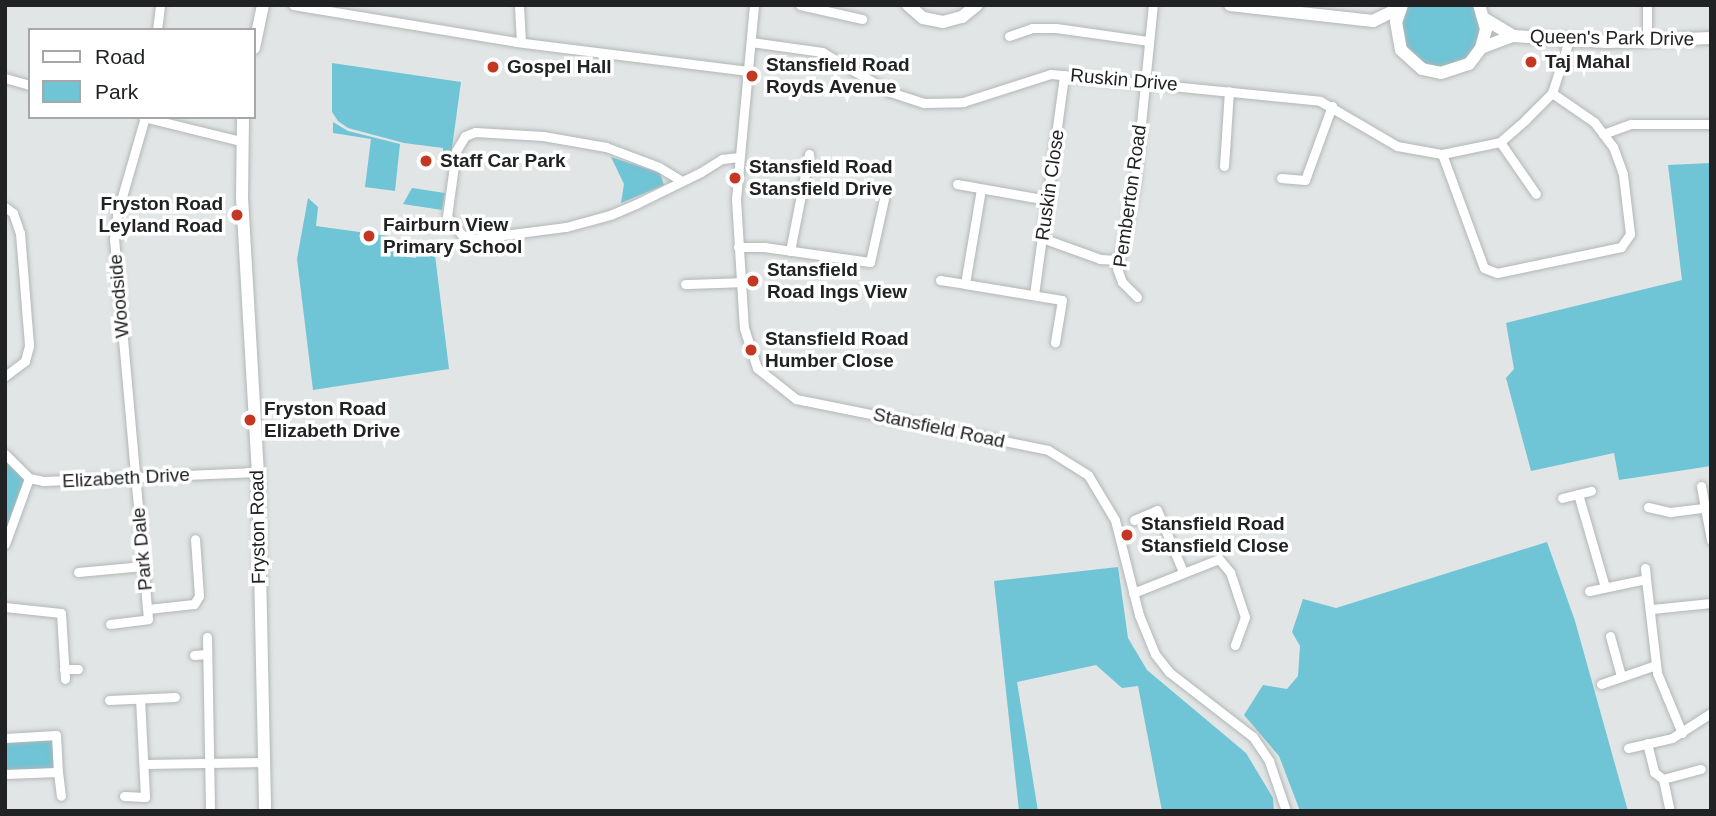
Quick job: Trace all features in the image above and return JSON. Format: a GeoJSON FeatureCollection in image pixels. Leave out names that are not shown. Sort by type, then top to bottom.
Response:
{"type":"FeatureCollection","features":[{"type":"Feature","properties":{"kind":"street"},"geometry":{"type":"LineString","coordinates":[[157,28],[160,5]]}},
{"type":"Feature","properties":{"kind":"street"},"geometry":{"type":"LineString","coordinates":[[256,38],[263,5]]}},
{"type":"Feature","properties":{"kind":"street"},"geometry":{"type":"LineString","coordinates":[[293,5],[521,42],[748,71]]}},
{"type":"Feature","properties":{"kind":"street"},"geometry":{"type":"LineString","coordinates":[[519,5],[521,42]]}},
{"type":"Feature","properties":{"kind":"street","name":"Stansfield Road"},"geometry":{"type":"LineString","coordinates":[[754,5],[739,157],[738,247],[750,355],[781,391],[812,403],[1048,450],[1088,475],[1115,520],[1133,593],[1155,654],[1169,672],[1253,737],[1269,761],[1286,811]]}},
{"type":"Feature","properties":{"kind":"street"},"geometry":{"type":"LineString","coordinates":[[800,5],[862,19]]}},
{"type":"Feature","properties":{"kind":"street"},"geometry":{"type":"LineString","coordinates":[[908,5],[923,18],[943,22],[962,17],[977,5]]}},
{"type":"Feature","properties":{"kind":"street","name":"Pemberton Road"},"geometry":{"type":"LineString","coordinates":[[1137,297],[1122,282],[1118,260],[1135,184],[1153,5]]}},
{"type":"Feature","properties":{"kind":"street"},"geometry":{"type":"LineString","coordinates":[[1479,5],[1485,19],[1482,48]]}},
{"type":"Feature","properties":{"kind":"street"},"geometry":{"type":"LineString","coordinates":[[1647,5],[1647,41]]}},
{"type":"Feature","properties":{"kind":"street","name":"Queen's Park Drive"},"geometry":{"type":"LineString","coordinates":[[1236,6],[1373,21],[1396,36],[1410,61],[1431,72],[1461,69],[1482,48],[1513,36],[1647,41],[1711,38]]}},
{"type":"Feature","properties":{"kind":"street"},"geometry":{"type":"LineString","coordinates":[[1373,21],[1401,7]]}},
{"type":"Feature","properties":{"kind":"street"},"geometry":{"type":"LineString","coordinates":[[1396,36],[1401,7]]}},
{"type":"Feature","properties":{"kind":"street","name":"Queen's Park Drive"},"geometry":{"type":"LineString","coordinates":[[1485,19],[1513,36]]}},
{"type":"Feature","properties":{"kind":"street"},"geometry":{"type":"LineString","coordinates":[[1009,36],[1032,28],[1056,28],[1149,41]]}},
{"type":"Feature","properties":{"kind":"street"},"geometry":{"type":"LineString","coordinates":[[1535,194],[1500,142],[1552,93],[1569,40]]}},
{"type":"Feature","properties":{"kind":"street","name":"Ruskin Drive"},"geometry":{"type":"LineString","coordinates":[[751,42],[822,51],[890,93],[924,103],[963,102],[1034,76],[1064,75],[1229,90],[1332,106],[1397,146],[1442,154],[1500,142]]}},
{"type":"Feature","properties":{"kind":"street","name":"Ruskin Close"},"geometry":{"type":"LineString","coordinates":[[1034,295],[1064,75]]}},
{"type":"Feature","properties":{"kind":"street"},"geometry":{"type":"LineString","coordinates":[[5,78],[28,84]]}},
{"type":"Feature","properties":{"kind":"street"},"geometry":{"type":"LineString","coordinates":[[1224,166],[1229,90]]}},
{"type":"Feature","properties":{"kind":"street"},"geometry":{"type":"LineString","coordinates":[[1442,154],[1484,268],[1497,273],[1621,247],[1630,233],[1623,174],[1594,121],[1552,93]]}},
{"type":"Feature","properties":{"kind":"street"},"geometry":{"type":"LineString","coordinates":[[1281,178],[1305,180],[1332,106]]}},
{"type":"Feature","properties":{"kind":"street","name":"Woodside"},"geometry":{"type":"LineString","coordinates":[[136,478],[115,227],[144,119]]}},
{"type":"Feature","properties":{"kind":"street"},"geometry":{"type":"LineString","coordinates":[[153,119],[241,141]]}},
{"type":"Feature","properties":{"kind":"street","name":"Fryston Road"},"geometry":{"type":"LineString","coordinates":[[243,119],[241,141],[258,472],[265,811]]}},
{"type":"Feature","properties":{"kind":"street"},"geometry":{"type":"LineString","coordinates":[[1603,134],[1631,124],[1711,124]]}},
{"type":"Feature","properties":{"kind":"street"},"geometry":{"type":"LineString","coordinates":[[682,181],[659,167],[606,147],[543,136],[475,132],[465,136],[456,151],[447,217],[462,235],[472,239],[511,236],[605,217],[682,181],[722,159],[739,157]]}},
{"type":"Feature","properties":{"kind":"street"},"geometry":{"type":"LineString","coordinates":[[790,251],[809,154]]}},
{"type":"Feature","properties":{"kind":"street"},"geometry":{"type":"LineString","coordinates":[[957,184],[1048,200]]}},
{"type":"Feature","properties":{"kind":"street"},"geometry":{"type":"LineString","coordinates":[[965,284],[981,189]]}},
{"type":"Feature","properties":{"kind":"street"},"geometry":{"type":"LineString","coordinates":[[738,247],[870,262],[884,199]]}},
{"type":"Feature","properties":{"kind":"street"},"geometry":{"type":"LineString","coordinates":[[5,207],[13,213],[20,233],[29,346],[25,361],[5,376]]}},
{"type":"Feature","properties":{"kind":"street"},"geometry":{"type":"LineString","coordinates":[[1042,238],[1100,259],[1118,260]]}},
{"type":"Feature","properties":{"kind":"street"},"geometry":{"type":"LineString","coordinates":[[940,280],[1062,300],[1055,342]]}},
{"type":"Feature","properties":{"kind":"street"},"geometry":{"type":"LineString","coordinates":[[685,284],[741,282]]}},
{"type":"Feature","properties":{"kind":"street"},"geometry":{"type":"LineString","coordinates":[[5,454],[29,478],[5,544]]}},
{"type":"Feature","properties":{"kind":"street","name":"Elizabeth Drive"},"geometry":{"type":"LineString","coordinates":[[29,478],[55,482],[258,472]]}},
{"type":"Feature","properties":{"kind":"street","name":"Park Dale"},"geometry":{"type":"LineString","coordinates":[[136,478],[148,614]]}},
{"type":"Feature","properties":{"kind":"street"},"geometry":{"type":"LineString","coordinates":[[1701,486],[1711,540]]}},
{"type":"Feature","properties":{"kind":"street"},"geometry":{"type":"LineString","coordinates":[[1562,498],[1591,491]]}},
{"type":"Feature","properties":{"kind":"street"},"geometry":{"type":"LineString","coordinates":[[1577,494],[1605,587]]}},
{"type":"Feature","properties":{"kind":"street"},"geometry":{"type":"LineString","coordinates":[[1648,507],[1670,512],[1704,509]]}},
{"type":"Feature","properties":{"kind":"street"},"geometry":{"type":"LineString","coordinates":[[1134,520],[1157,510],[1183,572]]}},
{"type":"Feature","properties":{"kind":"street"},"geometry":{"type":"LineString","coordinates":[[110,624],[194,604],[199,596],[195,539]]}},
{"type":"Feature","properties":{"kind":"street"},"geometry":{"type":"LineString","coordinates":[[1133,593],[1219,559],[1226,564],[1245,617],[1235,645]]}},
{"type":"Feature","properties":{"kind":"street"},"geometry":{"type":"LineString","coordinates":[[78,572],[143,566]]}},
{"type":"Feature","properties":{"kind":"street"},"geometry":{"type":"LineString","coordinates":[[1645,568],[1652,609],[1656,665],[1682,733]]}},
{"type":"Feature","properties":{"kind":"street"},"geometry":{"type":"LineString","coordinates":[[1589,591],[1646,579]]}},
{"type":"Feature","properties":{"kind":"street"},"geometry":{"type":"LineString","coordinates":[[1652,609],[1711,603]]}},
{"type":"Feature","properties":{"kind":"street"},"geometry":{"type":"LineString","coordinates":[[5,607],[61,613],[64,674],[78,669]]}},
{"type":"Feature","properties":{"kind":"street"},"geometry":{"type":"LineString","coordinates":[[1610,635],[1621,676]]}},
{"type":"Feature","properties":{"kind":"street"},"geometry":{"type":"LineString","coordinates":[[207,636],[210,811]]}},
{"type":"Feature","properties":{"kind":"street"},"geometry":{"type":"LineString","coordinates":[[194,655],[207,654]]}},
{"type":"Feature","properties":{"kind":"street"},"geometry":{"type":"LineString","coordinates":[[1601,684],[1656,665]]}},
{"type":"Feature","properties":{"kind":"street"},"geometry":{"type":"LineString","coordinates":[[109,699],[175,697]]}},
{"type":"Feature","properties":{"kind":"street"},"geometry":{"type":"LineString","coordinates":[[124,796],[145,797],[146,764],[140,699]]}},
{"type":"Feature","properties":{"kind":"street"},"geometry":{"type":"LineString","coordinates":[[1628,748],[1682,733],[1711,713]]}},
{"type":"Feature","properties":{"kind":"street"},"geometry":{"type":"LineString","coordinates":[[5,738],[56,735],[61,796]]}},
{"type":"Feature","properties":{"kind":"street"},"geometry":{"type":"LineString","coordinates":[[1647,743],[1654,772],[1663,779],[1670,811]]}},
{"type":"Feature","properties":{"kind":"street"},"geometry":{"type":"LineString","coordinates":[[146,764],[265,762]]}},
{"type":"Feature","properties":{"kind":"street"},"geometry":{"type":"LineString","coordinates":[[1663,779],[1701,769]]}},
{"type":"Feature","properties":{"kind":"street"},"geometry":{"type":"LineString","coordinates":[[5,774],[58,772]]}},
{"type":"Feature","properties":{"kind":"green space"},"geometry":{"type":"Polygon","coordinates":[[[1407,5],[1475,5],[1482,34],[1469,59],[1433,69],[1408,53],[1401,19],[1407,5]]]}},
{"type":"Feature","properties":{"kind":"green space"},"geometry":{"type":"Polygon","coordinates":[[[332,63],[461,82],[451,155],[443,154],[443,148],[404,143],[348,128],[338,121],[332,112],[332,63]]]}},
{"type":"Feature","properties":{"kind":"green space"},"geometry":{"type":"Polygon","coordinates":[[[333,122],[348,131],[400,144],[395,191],[365,187],[371,139],[333,133],[333,122]]]}},
{"type":"Feature","properties":{"kind":"green space"},"geometry":{"type":"Polygon","coordinates":[[[611,157],[660,173],[664,185],[621,203],[624,184],[611,157]]]}},
{"type":"Feature","properties":{"kind":"green space"},"geometry":{"type":"Polygon","coordinates":[[[1711,163],[1711,466],[1619,480],[1614,453],[1531,471],[1506,378],[1514,369],[1506,323],[1682,280],[1668,165],[1711,163]]]}},
{"type":"Feature","properties":{"kind":"green space"},"geometry":{"type":"Polygon","coordinates":[[[412,188],[445,193],[442,210],[403,204],[412,188]]]}},
{"type":"Feature","properties":{"kind":"green space"},"geometry":{"type":"Polygon","coordinates":[[[308,198],[318,207],[316,226],[388,236],[386,247],[401,249],[401,256],[416,258],[417,252],[435,255],[449,369],[313,390],[297,259],[308,198]]]}},
{"type":"Feature","properties":{"kind":"green space"},"geometry":{"type":"Polygon","coordinates":[[[5,454],[29,478],[5,544],[5,454]]]}},
{"type":"Feature","properties":{"kind":"green space"},"geometry":{"type":"Polygon","coordinates":[[[1547,542],[1575,621],[1628,811],[1300,811],[1279,756],[1244,715],[1263,685],[1287,689],[1298,676],[1300,646],[1292,632],[1303,599],[1336,608],[1547,542]]]}},
{"type":"Feature","properties":{"kind":"green space"},"geometry":{"type":"Polygon","coordinates":[[[1118,567],[1128,638],[1147,670],[1246,753],[1273,798],[1274,811],[1162,811],[1138,686],[1122,688],[1096,665],[1017,682],[1038,811],[1019,811],[994,581],[1118,567]]]}},
{"type":"Feature","properties":{"kind":"green space"},"geometry":{"type":"Polygon","coordinates":[[[56,735],[58,772],[7,775],[5,738],[56,735]]]}},
{"type":"Feature","properties":{"kind":"place","name":"Taj Mahal"},"geometry":{"type":"Point","coordinates":[1531,62]}},
{"type":"Feature","properties":{"kind":"place","name":"Gospel Hall"},"geometry":{"type":"Point","coordinates":[493,67]}},
{"type":"Feature","properties":{"kind":"place","name":"Stansfield Road Royds Avenue"},"geometry":{"type":"Point","coordinates":[752,76]}},
{"type":"Feature","properties":{"kind":"place","name":"Staff Car Park"},"geometry":{"type":"Point","coordinates":[426,161]}},
{"type":"Feature","properties":{"kind":"place","name":"Stansfield Road Stansfield Drive"},"geometry":{"type":"Point","coordinates":[735,178]}},
{"type":"Feature","properties":{"kind":"place","name":"Fryston Road Leyland Road"},"geometry":{"type":"Point","coordinates":[237,215]}},
{"type":"Feature","properties":{"kind":"place","name":"Fairburn View Primary School"},"geometry":{"type":"Point","coordinates":[369,236]}},
{"type":"Feature","properties":{"kind":"place","name":"Stansfield Road Ings View"},"geometry":{"type":"Point","coordinates":[753,281]}},
{"type":"Feature","properties":{"kind":"place","name":"Stansfield Road Humber Close"},"geometry":{"type":"Point","coordinates":[751,350]}},
{"type":"Feature","properties":{"kind":"place","name":"Fryston Road Elizabeth Drive"},"geometry":{"type":"Point","coordinates":[250,420]}},
{"type":"Feature","properties":{"kind":"place","name":"Stansfield Road Stansfield Close"},"geometry":{"type":"Point","coordinates":[1127,535]}}]}
